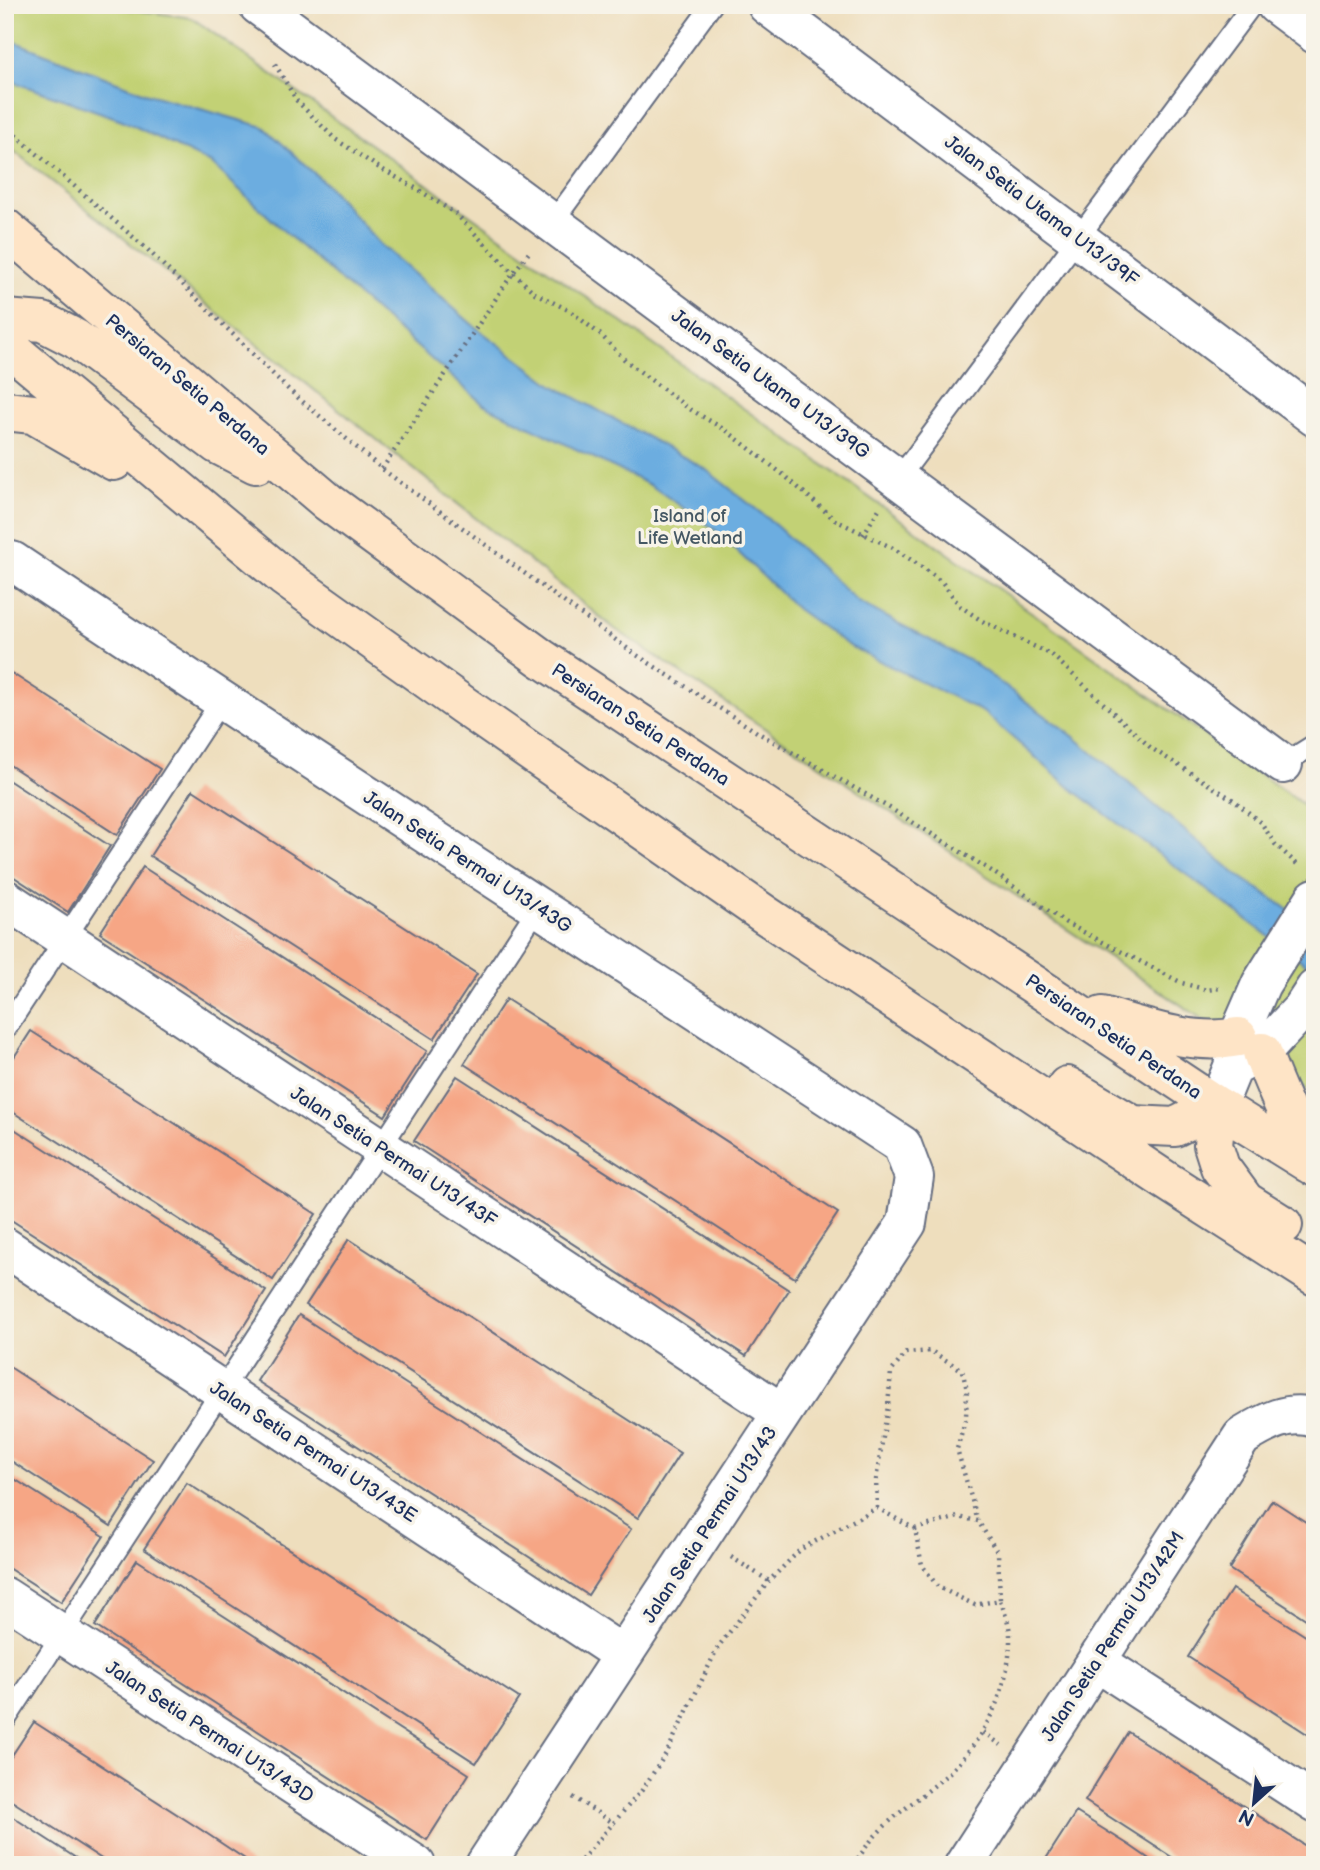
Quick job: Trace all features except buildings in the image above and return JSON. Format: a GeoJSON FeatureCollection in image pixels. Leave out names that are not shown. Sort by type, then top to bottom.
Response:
{"type":"FeatureCollection","features":[{"type":"Feature","properties":{"kind":"main road","name":"Persiaran Setia Perdana"},"geometry":{"type":"LineString","coordinates":[[5,228],[328,502],[541,658],[1217,1106],[1311,1165]]}},
{"type":"Feature","properties":{"kind":"main road"},"geometry":{"type":"LineString","coordinates":[[5,319],[43,322],[76,339],[217,444],[328,502]]}},
{"type":"Feature","properties":{"kind":"main road"},"geometry":{"type":"LineString","coordinates":[[5,344],[284,577],[463,705],[764,914],[1165,1180],[1315,1276]]}},
{"type":"Feature","properties":{"kind":"main road"},"geometry":{"type":"LineString","coordinates":[[5,411],[33,414],[44,419],[223,528]]}},
{"type":"Feature","properties":{"kind":"main road"},"geometry":{"type":"LineString","coordinates":[[764,914],[924,991],[1058,1080],[1133,1125],[1175,1127],[1217,1106]]}},
{"type":"Feature","properties":{"kind":"main road"},"geometry":{"type":"LineString","coordinates":[[1069,1007],[1184,1037],[1219,1041],[1244,1052],[1274,1088],[1311,1165]]}},
{"type":"Feature","properties":{"kind":"main road"},"geometry":{"type":"LineString","coordinates":[[1217,1106],[1213,1145],[1220,1167],[1244,1201],[1315,1245]]}},
{"type":"Feature","properties":{"kind":"street","name":"Jalan Setia Utama U13/39F"},"geometry":{"type":"LineString","coordinates":[[767,5],[1315,417]]}},
{"type":"Feature","properties":{"kind":"street"},"geometry":{"type":"LineString","coordinates":[[1276,5],[1315,34]]}},
{"type":"Feature","properties":{"kind":"street","name":"Jalan Setia Utama U13/39G"},"geometry":{"type":"LineString","coordinates":[[260,7],[1283,764]]}},
{"type":"Feature","properties":{"kind":"street"},"geometry":{"type":"LineString","coordinates":[[5,218],[52,268]]}},
{"type":"Feature","properties":{"kind":"street","name":"Jalan Setia Permai U13/43G"},"geometry":{"type":"LineString","coordinates":[[5,559],[902,1145],[914,1177]]}},
{"type":"Feature","properties":{"kind":"street"},"geometry":{"type":"LineString","coordinates":[[1244,1052],[1243,983],[1309,884]]}},
{"type":"Feature","properties":{"kind":"street","name":"Jalan Setia Permai U13/43F"},"geometry":{"type":"LineString","coordinates":[[5,899],[782,1413]]}},
{"type":"Feature","properties":{"kind":"street"},"geometry":{"type":"LineString","coordinates":[[1217,1106],[1244,1052],[1308,999]]}},
{"type":"Feature","properties":{"kind":"street","name":"Jalan Setia Permai U13/43"},"geometry":{"type":"LineString","coordinates":[[485,1865],[907,1223],[914,1177]]}},
{"type":"Feature","properties":{"kind":"street","name":"Jalan Setia Permai U13/43E"},"geometry":{"type":"LineString","coordinates":[[5,1247],[623,1655]]}},
{"type":"Feature","properties":{"kind":"street","name":"Jalan Setia Permai U13/42M"},"geometry":{"type":"LineString","coordinates":[[964,1865],[1242,1437],[1272,1418],[1304,1414],[1315,1418]]}},
{"type":"Feature","properties":{"kind":"street","name":"Jalan Setia Permai U13/43D"},"geometry":{"type":"LineString","coordinates":[[5,1597],[416,1865]]}},
{"type":"Feature","properties":{"kind":"street"},"geometry":{"type":"LineString","coordinates":[[1097,1661],[1315,1803]]}},
{"type":"Feature","properties":{"kind":"lane"},"geometry":{"type":"LineString","coordinates":[[553,222],[712,5]]}},
{"type":"Feature","properties":{"kind":"lane"},"geometry":{"type":"LineString","coordinates":[[899,478],[1252,5]]}},
{"type":"Feature","properties":{"kind":"lane"},"geometry":{"type":"LineString","coordinates":[[5,1030],[221,701]]}},
{"type":"Feature","properties":{"kind":"lane"},"geometry":{"type":"LineString","coordinates":[[1283,764],[1315,744]]}},
{"type":"Feature","properties":{"kind":"lane"},"geometry":{"type":"LineString","coordinates":[[5,1721],[539,906]]}},
{"type":"Feature","properties":{"kind":"path"},"geometry":{"type":"LineString","coordinates":[[260,7],[272,58],[297,101],[335,139],[456,214],[535,293],[570,311],[625,360],[727,431],[785,476],[835,520],[893,548],[922,567],[942,582],[960,606],[982,621],[1052,655],[1151,748],[1236,801],[1262,824],[1309,884]]}},
{"type":"Feature","properties":{"kind":"path"},"geometry":{"type":"LineString","coordinates":[[5,127],[148,249],[289,390],[382,469],[635,654],[760,734],[888,807],[990,870],[1066,923],[1182,983],[1207,990],[1243,983]]}},
{"type":"Feature","properties":{"kind":"path"},"geometry":{"type":"LineString","coordinates":[[382,469],[513,273],[553,222]]}},
{"type":"Feature","properties":{"kind":"path"},"geometry":{"type":"LineString","coordinates":[[855,1865],[861,1853],[902,1810],[951,1770],[983,1732],[1008,1676],[1011,1633],[1000,1600],[998,1553],[978,1521],[957,1449],[966,1417],[967,1390],[962,1370],[931,1351],[906,1353],[891,1372],[876,1480],[877,1508]]}},
{"type":"Feature","properties":{"kind":"path"},"geometry":{"type":"LineString","coordinates":[[877,1508],[915,1529],[958,1517],[978,1521]]}},
{"type":"Feature","properties":{"kind":"path"},"geometry":{"type":"LineString","coordinates":[[577,1865],[642,1790],[667,1752],[718,1647],[769,1581],[801,1549],[877,1508]]}},
{"type":"Feature","properties":{"kind":"path"},"geometry":{"type":"LineString","coordinates":[[915,1529],[922,1565],[938,1587],[975,1605],[1000,1600]]}},
{"type":"Feature","properties":{"kind":"path"},"geometry":{"type":"LineString","coordinates":[[700,1538],[769,1581]]}},
{"type":"Feature","properties":{"kind":"path"},"geometry":{"type":"LineString","coordinates":[[542,1778],[615,1824]]}},
{"type":"Feature","properties":{"kind":"green space","name":"Island of Life Wetland"},"geometry":{"type":"Polygon","coordinates":[[[5,5],[99,5],[192,18],[1315,813],[1315,1094],[615,629],[5,144],[5,5]]]}},
{"type":"Feature","properties":{"kind":"water"},"geometry":{"type":"Polygon","coordinates":[[[5,38],[148,94],[264,127],[327,185],[380,244],[474,326],[554,386],[704,468],[771,521],[858,602],[972,662],[1073,736],[1236,874],[1315,927],[1315,971],[1068,786],[983,712],[849,646],[797,609],[713,528],[650,485],[483,404],[287,234],[212,164],[122,120],[5,79],[5,38]]]}}]}
